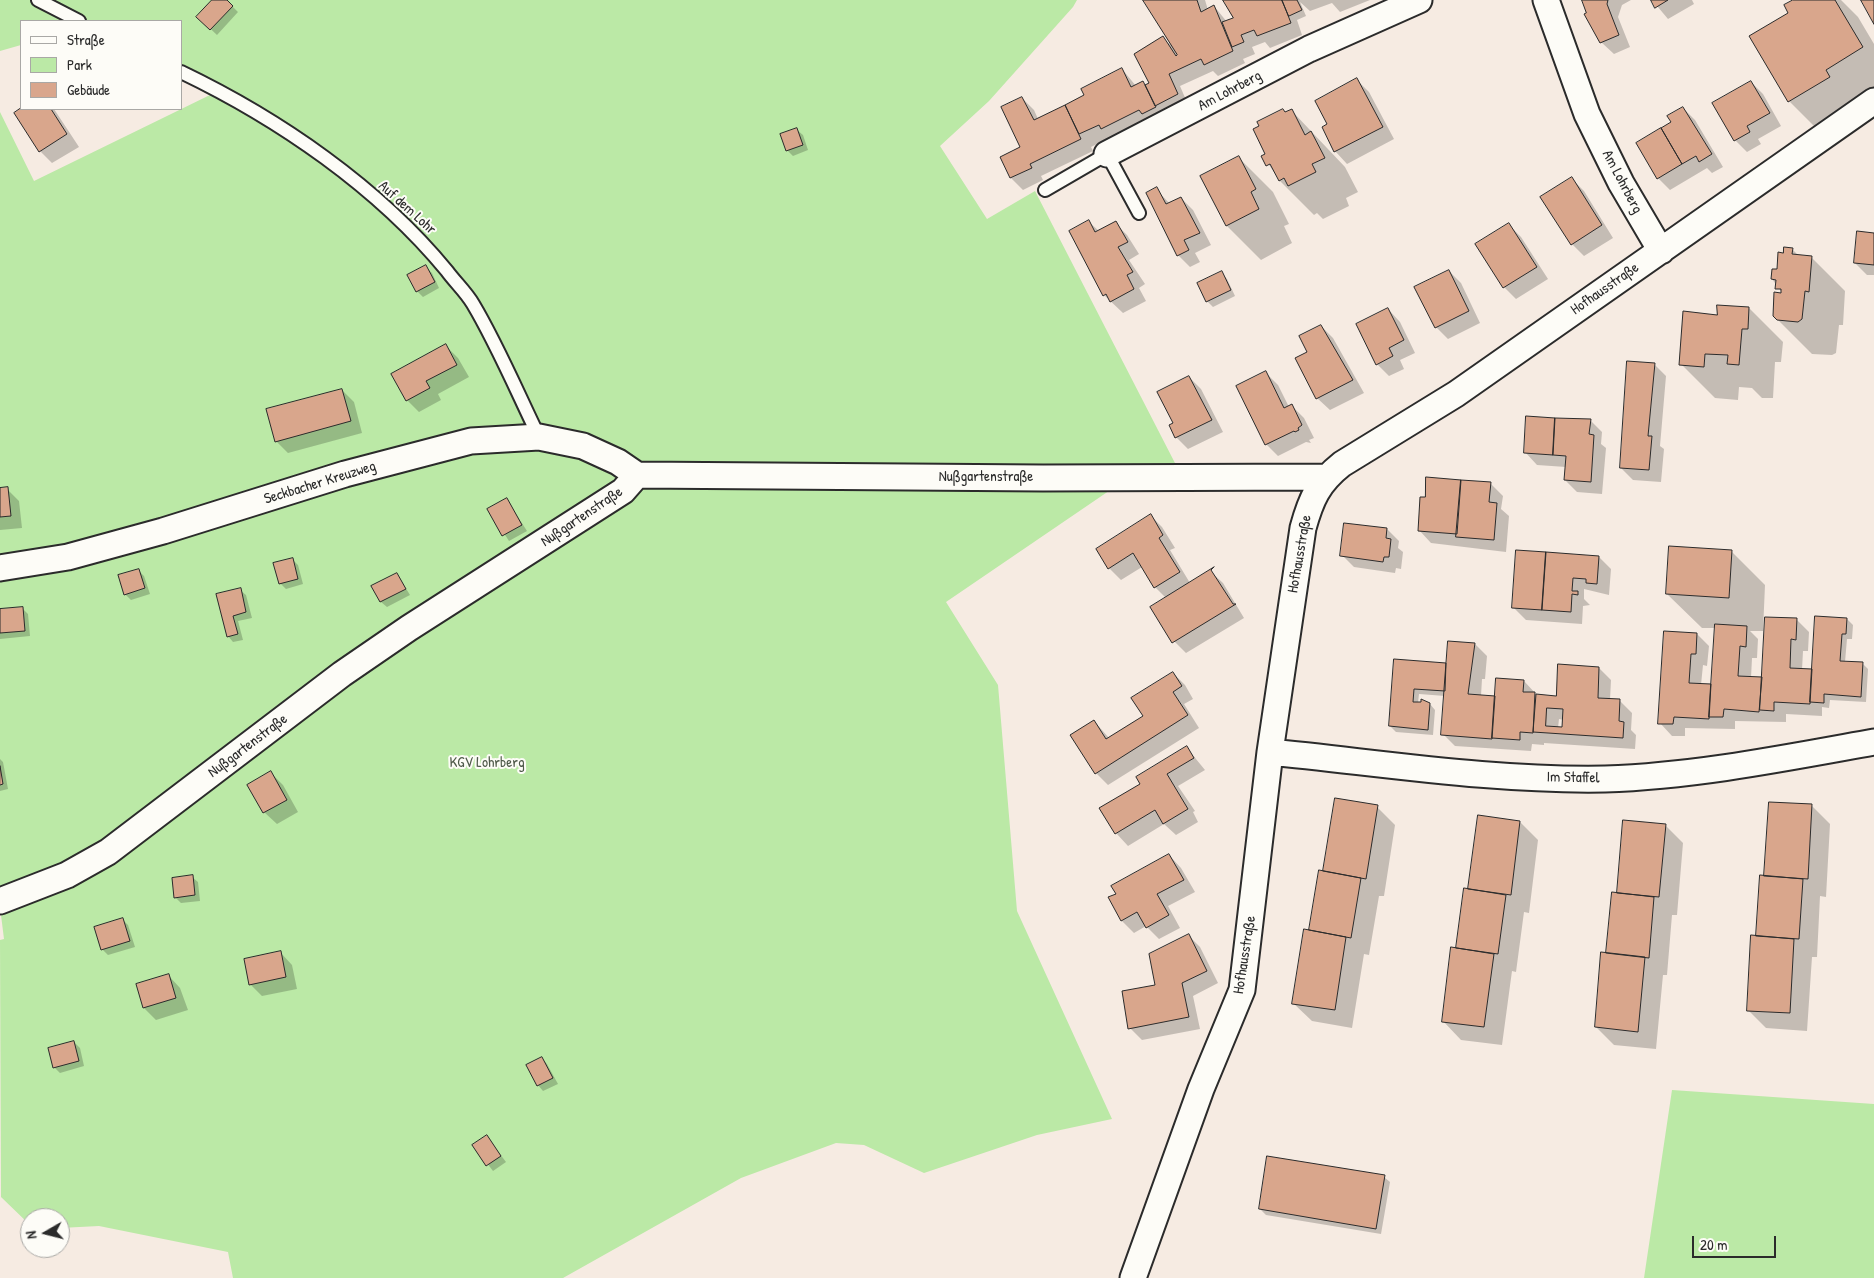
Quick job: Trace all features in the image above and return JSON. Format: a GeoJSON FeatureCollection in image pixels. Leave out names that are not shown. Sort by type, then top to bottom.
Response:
{"type":"FeatureCollection","features":[{"type":"Feature","properties":{"kind":"street","name":"Am Lohrberg"},"geometry":{"type":"LineString","coordinates":[[1107,154],[1309,49],[1419,0]]}},
{"type":"Feature","properties":{"kind":"street","name":"Am Lohrberg"},"geometry":{"type":"LineString","coordinates":[[1546,0],[1587,114],[1621,182],[1660,251]]}},
{"type":"Feature","properties":{"kind":"street","name":"Hofhausstraße"},"geometry":{"type":"LineString","coordinates":[[1133,1278],[1201,1089],[1240,997],[1270,752],[1303,528],[1309,505],[1326,477],[1342,464],[1456,394],[1874,101]]}},
{"type":"Feature","properties":{"kind":"street","name":"Seckbacher Kreuzweg"},"geometry":{"type":"LineString","coordinates":[[0,568],[78,555],[163,532],[345,474],[471,441],[538,437],[583,446],[618,462],[636,474]]}},
{"type":"Feature","properties":{"kind":"street","name":"Nußgartenstraße"},"geometry":{"type":"LineString","coordinates":[[0,901],[67,875],[108,852],[342,674],[409,628],[623,492],[636,474],[1033,478],[1326,477]]}},
{"type":"Feature","properties":{"kind":"street","name":"Im Staffel"},"geometry":{"type":"LineString","coordinates":[[1270,752],[1502,777],[1604,779],[1648,776],[1749,764],[1874,742]]}},
{"type":"Feature","properties":{"kind":"lane"},"geometry":{"type":"LineString","coordinates":[[38,0],[77,20]]}},
{"type":"Feature","properties":{"kind":"lane","name":"Auf dem Lohr"},"geometry":{"type":"LineString","coordinates":[[182,72],[231,96],[282,127],[334,165],[419,237],[472,303],[538,437]]}},
{"type":"Feature","properties":{"kind":"lane"},"geometry":{"type":"LineString","coordinates":[[1107,154],[1139,213]]}},
{"type":"Feature","properties":{"kind":"lane","name":"Am Lohrberg"},"geometry":{"type":"LineString","coordinates":[[1045,190],[1107,154]]}},
{"type":"Feature","properties":{"kind":"green space","name":"KGV Lohrberg"},"geometry":{"type":"Polygon","coordinates":[[[0,0],[1077,0],[1073,7],[989,101],[940,146],[987,219],[1035,191],[1176,465],[1147,465],[946,602],[998,685],[1017,911],[1112,1119],[1037,1135],[924,1173],[864,1145],[836,1143],[741,1178],[563,1278],[233,1278],[228,1252],[99,1226],[70,1227],[70,1208],[20,1208],[20,1215],[1,1197],[0,940],[4,939],[0,907],[0,112],[34,181],[212,94],[182,73],[182,20],[20,20],[20,45],[0,51],[0,0]]]}},
{"type":"Feature","properties":{"kind":"green space"},"geometry":{"type":"Polygon","coordinates":[[[1672,1090],[1874,1104],[1874,1278],[1644,1278],[1672,1090]]]}},
{"type":"Feature","properties":{"kind":"building"},"geometry":{"type":"Polygon","coordinates":[[[212,0],[227,0],[233,6],[210,30],[196,17],[212,0]]]}},
{"type":"Feature","properties":{"kind":"building"},"geometry":{"type":"Polygon","coordinates":[[[1143,0],[1197,0],[1201,12],[1214,5],[1233,51],[1204,65],[1201,59],[1169,74],[1178,94],[1155,106],[1145,85],[1149,83],[1134,54],[1163,36],[1177,55],[1143,0]]]}},
{"type":"Feature","properties":{"kind":"building"},"geometry":{"type":"Polygon","coordinates":[[[1223,0],[1282,0],[1291,23],[1257,36],[1254,30],[1241,35],[1244,42],[1232,47],[1222,22],[1233,18],[1223,0]]]}},
{"type":"Feature","properties":{"kind":"building"},"geometry":{"type":"Polygon","coordinates":[[[1282,0],[1297,0],[1302,10],[1289,16],[1282,0]]]}},
{"type":"Feature","properties":{"kind":"building"},"geometry":{"type":"Polygon","coordinates":[[[1582,0],[1608,0],[1607,4],[1619,35],[1600,43],[1584,14],[1586,13],[1582,0]]]}},
{"type":"Feature","properties":{"kind":"building"},"geometry":{"type":"Polygon","coordinates":[[[1651,0],[1668,0],[1655,8],[1651,0]]]}},
{"type":"Feature","properties":{"kind":"building"},"geometry":{"type":"Polygon","coordinates":[[[1793,0],[1835,0],[1863,47],[1826,70],[1830,77],[1788,102],[1749,36],[1788,13],[1784,5],[1793,0]]]}},
{"type":"Feature","properties":{"kind":"building"},"geometry":{"type":"Polygon","coordinates":[[[1861,0],[1874,0],[1874,24],[1861,0]]]}},
{"type":"Feature","properties":{"kind":"building"},"geometry":{"type":"Polygon","coordinates":[[[1122,68],[1131,87],[1143,81],[1156,107],[1142,114],[1139,110],[1101,129],[1099,125],[1079,134],[1065,105],[1084,95],[1081,89],[1122,68]]]}},
{"type":"Feature","properties":{"kind":"building"},"geometry":{"type":"Polygon","coordinates":[[[1357,78],[1383,127],[1334,152],[1322,127],[1327,124],[1315,101],[1357,78]]]}},
{"type":"Feature","properties":{"kind":"building"},"geometry":{"type":"Polygon","coordinates":[[[1751,81],[1770,113],[1747,126],[1750,132],[1734,141],[1712,103],[1751,81]]]}},
{"type":"Feature","properties":{"kind":"building"},"geometry":{"type":"Polygon","coordinates":[[[1022,97],[1034,120],[1065,105],[1081,139],[1030,164],[1032,168],[1010,178],[1000,157],[1020,147],[1001,107],[1022,97]]]}},
{"type":"Feature","properties":{"kind":"building"},"geometry":{"type":"Polygon","coordinates":[[[1683,107],[1712,154],[1699,162],[1696,156],[1682,164],[1661,128],[1671,122],[1667,116],[1683,107]]]}},
{"type":"Feature","properties":{"kind":"building"},"geometry":{"type":"Polygon","coordinates":[[[20,109],[52,110],[67,134],[39,152],[14,113],[20,109]]]}},
{"type":"Feature","properties":{"kind":"building"},"geometry":{"type":"Polygon","coordinates":[[[1283,109],[1285,112],[1292,109],[1305,135],[1311,131],[1325,158],[1312,164],[1316,172],[1288,186],[1284,178],[1279,181],[1270,164],[1266,166],[1261,156],[1265,154],[1253,129],[1259,126],[1257,122],[1283,109]]]}},
{"type":"Feature","properties":{"kind":"building"},"geometry":{"type":"Polygon","coordinates":[[[797,128],[803,145],[786,151],[780,134],[797,128]]]}},
{"type":"Feature","properties":{"kind":"building"},"geometry":{"type":"Polygon","coordinates":[[[1661,128],[1682,164],[1657,179],[1636,143],[1661,128]]]}},
{"type":"Feature","properties":{"kind":"building"},"geometry":{"type":"Polygon","coordinates":[[[1239,156],[1256,189],[1251,192],[1259,209],[1226,226],[1200,176],[1239,156]]]}},
{"type":"Feature","properties":{"kind":"building"},"geometry":{"type":"Polygon","coordinates":[[[1572,177],[1602,225],[1571,245],[1540,197],[1572,177]]]}},
{"type":"Feature","properties":{"kind":"building"},"geometry":{"type":"Polygon","coordinates":[[[1157,187],[1166,204],[1181,197],[1200,233],[1184,240],[1189,250],[1177,256],[1146,193],[1157,187]]]}},
{"type":"Feature","properties":{"kind":"building"},"geometry":{"type":"Polygon","coordinates":[[[1089,220],[1095,232],[1116,221],[1128,242],[1118,247],[1133,272],[1127,275],[1134,289],[1110,302],[1106,294],[1103,296],[1069,231],[1089,220]]]}},
{"type":"Feature","properties":{"kind":"building"},"geometry":{"type":"Polygon","coordinates":[[[1509,223],[1537,267],[1503,288],[1475,244],[1509,223]]]}},
{"type":"Feature","properties":{"kind":"building"},"geometry":{"type":"Polygon","coordinates":[[[1857,231],[1874,233],[1874,265],[1854,263],[1857,231]]]}},
{"type":"Feature","properties":{"kind":"building"},"geometry":{"type":"Polygon","coordinates":[[[1784,247],[1793,248],[1792,254],[1812,256],[1809,292],[1805,291],[1802,319],[1798,322],[1777,320],[1773,316],[1774,292],[1781,293],[1781,289],[1775,289],[1776,280],[1771,279],[1772,269],[1777,269],[1778,252],[1783,253],[1784,247]]]}},
{"type":"Feature","properties":{"kind":"building"},"geometry":{"type":"Polygon","coordinates":[[[426,265],[435,282],[416,292],[407,275],[426,265]]]}},
{"type":"Feature","properties":{"kind":"building"},"geometry":{"type":"Polygon","coordinates":[[[1449,270],[1469,311],[1435,328],[1414,287],[1449,270]]]}},
{"type":"Feature","properties":{"kind":"building"},"geometry":{"type":"Polygon","coordinates":[[[1222,271],[1231,290],[1206,302],[1197,283],[1222,271]]]}},
{"type":"Feature","properties":{"kind":"building"},"geometry":{"type":"Polygon","coordinates":[[[1717,305],[1749,307],[1748,329],[1742,329],[1739,365],[1727,364],[1728,355],[1705,354],[1704,367],[1679,365],[1683,311],[1717,315],[1717,305]]]}},
{"type":"Feature","properties":{"kind":"building"},"geometry":{"type":"Polygon","coordinates":[[[1388,308],[1404,340],[1389,348],[1393,356],[1376,365],[1356,324],[1388,308]]]}},
{"type":"Feature","properties":{"kind":"building"},"geometry":{"type":"Polygon","coordinates":[[[1321,325],[1353,380],[1316,399],[1295,358],[1307,352],[1299,336],[1321,325]]]}},
{"type":"Feature","properties":{"kind":"building"},"geometry":{"type":"Polygon","coordinates":[[[446,344],[457,365],[426,381],[430,388],[406,401],[391,374],[446,344]]]}},
{"type":"Feature","properties":{"kind":"building"},"geometry":{"type":"Polygon","coordinates":[[[1627,361],[1655,363],[1648,436],[1652,436],[1649,470],[1620,468],[1627,361]]]}},
{"type":"Feature","properties":{"kind":"building"},"geometry":{"type":"Polygon","coordinates":[[[1266,371],[1284,408],[1292,404],[1302,425],[1298,428],[1299,430],[1265,445],[1236,386],[1266,371]]]}},
{"type":"Feature","properties":{"kind":"building"},"geometry":{"type":"Polygon","coordinates":[[[1189,376],[1212,420],[1175,438],[1169,425],[1173,423],[1157,392],[1189,376]]]}},
{"type":"Feature","properties":{"kind":"building"},"geometry":{"type":"Polygon","coordinates":[[[342,389],[351,421],[275,442],[266,409],[342,389]]]}},
{"type":"Feature","properties":{"kind":"building"},"geometry":{"type":"Polygon","coordinates":[[[1526,416],[1555,418],[1553,455],[1524,453],[1526,416]]]}},
{"type":"Feature","properties":{"kind":"building"},"geometry":{"type":"Polygon","coordinates":[[[1555,418],[1591,419],[1589,434],[1594,435],[1591,482],[1564,480],[1566,456],[1553,455],[1555,418]]]}},
{"type":"Feature","properties":{"kind":"building"},"geometry":{"type":"Polygon","coordinates":[[[1426,477],[1461,480],[1457,534],[1418,531],[1420,497],[1425,497],[1426,477]]]}},
{"type":"Feature","properties":{"kind":"building"},"geometry":{"type":"Polygon","coordinates":[[[1461,480],[1491,482],[1489,502],[1497,503],[1494,540],[1456,537],[1461,480]]]}},
{"type":"Feature","properties":{"kind":"building"},"geometry":{"type":"Polygon","coordinates":[[[8,487],[11,516],[0,517],[0,488],[8,487]]]}},
{"type":"Feature","properties":{"kind":"building"},"geometry":{"type":"Polygon","coordinates":[[[507,498],[522,525],[502,536],[487,509],[507,498]]]}},
{"type":"Feature","properties":{"kind":"building"},"geometry":{"type":"Polygon","coordinates":[[[1151,514],[1163,535],[1159,538],[1180,572],[1154,588],[1133,553],[1108,569],[1096,549],[1151,514]]]}},
{"type":"Feature","properties":{"kind":"building"},"geometry":{"type":"Polygon","coordinates":[[[1344,523],[1387,528],[1386,538],[1391,539],[1389,557],[1384,557],[1383,562],[1340,556],[1344,523]]]}},
{"type":"Feature","properties":{"kind":"building"},"geometry":{"type":"Polygon","coordinates":[[[1669,546],[1732,550],[1729,598],[1666,594],[1669,546]]]}},
{"type":"Feature","properties":{"kind":"building"},"geometry":{"type":"Polygon","coordinates":[[[1516,550],[1546,552],[1542,610],[1512,608],[1516,550]]]}},
{"type":"Feature","properties":{"kind":"building"},"geometry":{"type":"Polygon","coordinates":[[[1546,552],[1599,556],[1597,584],[1586,583],[1586,579],[1573,578],[1572,591],[1578,591],[1578,595],[1572,594],[1571,612],[1542,610],[1546,552]]]}},
{"type":"Feature","properties":{"kind":"building"},"geometry":{"type":"Polygon","coordinates":[[[293,558],[298,579],[279,584],[273,563],[293,558]]]}},
{"type":"Feature","properties":{"kind":"building"},"geometry":{"type":"Polygon","coordinates":[[[1214,567],[1211,570],[1233,604],[1236,604],[1172,643],[1150,607],[1214,567]]]}},
{"type":"Feature","properties":{"kind":"building"},"geometry":{"type":"Polygon","coordinates":[[[139,569],[145,588],[124,595],[118,575],[139,569]]]}},
{"type":"Feature","properties":{"kind":"building"},"geometry":{"type":"Polygon","coordinates":[[[397,573],[406,589],[380,602],[371,586],[397,573]]]}},
{"type":"Feature","properties":{"kind":"building"},"geometry":{"type":"Polygon","coordinates":[[[241,588],[246,612],[233,616],[238,634],[227,637],[216,594],[241,588]]]}},
{"type":"Feature","properties":{"kind":"building"},"geometry":{"type":"Polygon","coordinates":[[[23,607],[25,631],[0,633],[0,609],[23,607]]]}},
{"type":"Feature","properties":{"kind":"building"},"geometry":{"type":"Polygon","coordinates":[[[1815,616],[1847,618],[1846,634],[1842,634],[1840,661],[1863,662],[1861,697],[1824,694],[1824,703],[1810,702],[1815,616]]]}},
{"type":"Feature","properties":{"kind":"building"},"geometry":{"type":"Polygon","coordinates":[[[1765,617],[1797,618],[1796,640],[1791,639],[1790,668],[1812,669],[1810,704],[1774,702],[1774,711],[1760,710],[1765,617]]]}},
{"type":"Feature","properties":{"kind":"building"},"geometry":{"type":"Polygon","coordinates":[[[1715,624],[1747,626],[1746,647],[1740,646],[1738,676],[1762,677],[1759,712],[1724,709],[1723,717],[1709,717],[1715,624]]]}},
{"type":"Feature","properties":{"kind":"building"},"geometry":{"type":"Polygon","coordinates":[[[1664,631],[1697,633],[1696,654],[1691,654],[1689,683],[1711,684],[1709,719],[1674,717],[1673,724],[1658,724],[1664,631]]]}},
{"type":"Feature","properties":{"kind":"building"},"geometry":{"type":"Polygon","coordinates":[[[1448,641],[1475,643],[1468,694],[1495,696],[1492,739],[1441,735],[1448,641]]]}},
{"type":"Feature","properties":{"kind":"building"},"geometry":{"type":"Polygon","coordinates":[[[1394,659],[1446,663],[1445,691],[1414,689],[1413,702],[1421,702],[1421,699],[1430,703],[1428,730],[1389,726],[1394,659]]]}},
{"type":"Feature","properties":{"kind":"building"},"geometry":{"type":"Polygon","coordinates":[[[1558,664],[1599,667],[1598,698],[1620,699],[1619,721],[1624,722],[1623,738],[1533,732],[1536,694],[1556,696],[1558,664]],[[1547,708],[1546,726],[1562,727],[1563,709],[1547,708]]]}},
{"type":"Feature","properties":{"kind":"building"},"geometry":{"type":"Polygon","coordinates":[[[1173,672],[1182,686],[1173,692],[1188,715],[1095,774],[1070,735],[1094,720],[1106,739],[1143,716],[1131,698],[1173,672]]]}},
{"type":"Feature","properties":{"kind":"building"},"geometry":{"type":"Polygon","coordinates":[[[1496,678],[1524,680],[1523,692],[1535,692],[1533,733],[1520,732],[1520,740],[1492,738],[1496,678]]]}},
{"type":"Feature","properties":{"kind":"building"},"geometry":{"type":"Polygon","coordinates":[[[1187,746],[1194,758],[1167,774],[1188,809],[1163,824],[1155,810],[1115,834],[1099,808],[1140,784],[1136,777],[1187,746]]]}},
{"type":"Feature","properties":{"kind":"building"},"geometry":{"type":"Polygon","coordinates":[[[0,766],[3,784],[0,785],[0,766]]]}},
{"type":"Feature","properties":{"kind":"building"},"geometry":{"type":"Polygon","coordinates":[[[271,771],[287,800],[263,813],[247,785],[271,771]]]}},
{"type":"Feature","properties":{"kind":"building"},"geometry":{"type":"Polygon","coordinates":[[[1335,798],[1378,805],[1366,879],[1323,871],[1335,798]]]}},
{"type":"Feature","properties":{"kind":"building"},"geometry":{"type":"Polygon","coordinates":[[[1769,802],[1812,804],[1808,879],[1764,876],[1769,802]]]}},
{"type":"Feature","properties":{"kind":"building"},"geometry":{"type":"Polygon","coordinates":[[[1478,815],[1520,821],[1511,895],[1468,889],[1478,815]]]}},
{"type":"Feature","properties":{"kind":"building"},"geometry":{"type":"Polygon","coordinates":[[[1623,820],[1666,824],[1659,897],[1617,893],[1623,820]]]}},
{"type":"Feature","properties":{"kind":"building"},"geometry":{"type":"Polygon","coordinates":[[[1169,854],[1184,880],[1157,894],[1169,915],[1146,928],[1137,912],[1121,921],[1108,897],[1116,894],[1111,886],[1169,854]]]}},
{"type":"Feature","properties":{"kind":"building"},"geometry":{"type":"Polygon","coordinates":[[[1319,870],[1361,878],[1351,938],[1309,930],[1319,870]]]}},
{"type":"Feature","properties":{"kind":"building"},"geometry":{"type":"Polygon","coordinates":[[[193,875],[195,895],[174,898],[172,878],[193,875]]]}},
{"type":"Feature","properties":{"kind":"building"},"geometry":{"type":"Polygon","coordinates":[[[1760,875],[1803,879],[1799,939],[1756,936],[1760,875]]]}},
{"type":"Feature","properties":{"kind":"building"},"geometry":{"type":"Polygon","coordinates":[[[1464,888],[1506,895],[1498,954],[1456,948],[1464,888]]]}},
{"type":"Feature","properties":{"kind":"building"},"geometry":{"type":"Polygon","coordinates":[[[1612,892],[1654,897],[1649,958],[1606,953],[1612,892]]]}},
{"type":"Feature","properties":{"kind":"building"},"geometry":{"type":"Polygon","coordinates":[[[123,918],[130,941],[101,950],[94,927],[123,918]]]}},
{"type":"Feature","properties":{"kind":"building"},"geometry":{"type":"Polygon","coordinates":[[[1304,929],[1346,937],[1335,1010],[1292,1004],[1304,929]]]}},
{"type":"Feature","properties":{"kind":"building"},"geometry":{"type":"Polygon","coordinates":[[[1189,934],[1207,971],[1182,983],[1189,1017],[1128,1029],[1122,991],[1155,985],[1149,954],[1189,934]]]}},
{"type":"Feature","properties":{"kind":"building"},"geometry":{"type":"Polygon","coordinates":[[[1751,935],[1794,939],[1790,1013],[1747,1011],[1751,935]]]}},
{"type":"Feature","properties":{"kind":"building"},"geometry":{"type":"Polygon","coordinates":[[[1451,947],[1494,954],[1484,1027],[1442,1022],[1451,947]]]}},
{"type":"Feature","properties":{"kind":"building"},"geometry":{"type":"Polygon","coordinates":[[[281,951],[286,977],[249,985],[244,959],[281,951]]]}},
{"type":"Feature","properties":{"kind":"building"},"geometry":{"type":"Polygon","coordinates":[[[1601,952],[1645,957],[1638,1032],[1595,1027],[1601,952]]]}},
{"type":"Feature","properties":{"kind":"building"},"geometry":{"type":"Polygon","coordinates":[[[169,974],[176,998],[143,1008],[136,984],[169,974]]]}},
{"type":"Feature","properties":{"kind":"building"},"geometry":{"type":"Polygon","coordinates":[[[74,1041],[79,1061],[53,1068],[48,1048],[74,1041]]]}},
{"type":"Feature","properties":{"kind":"building"},"geometry":{"type":"Polygon","coordinates":[[[542,1057],[553,1078],[537,1086],[526,1065],[542,1057]]]}},
{"type":"Feature","properties":{"kind":"building"},"geometry":{"type":"Polygon","coordinates":[[[487,1135],[501,1156],[486,1166],[472,1145],[487,1135]]]}},
{"type":"Feature","properties":{"kind":"building"},"geometry":{"type":"Polygon","coordinates":[[[1267,1156],[1385,1175],[1376,1229],[1259,1209],[1267,1156]]]}}]}
